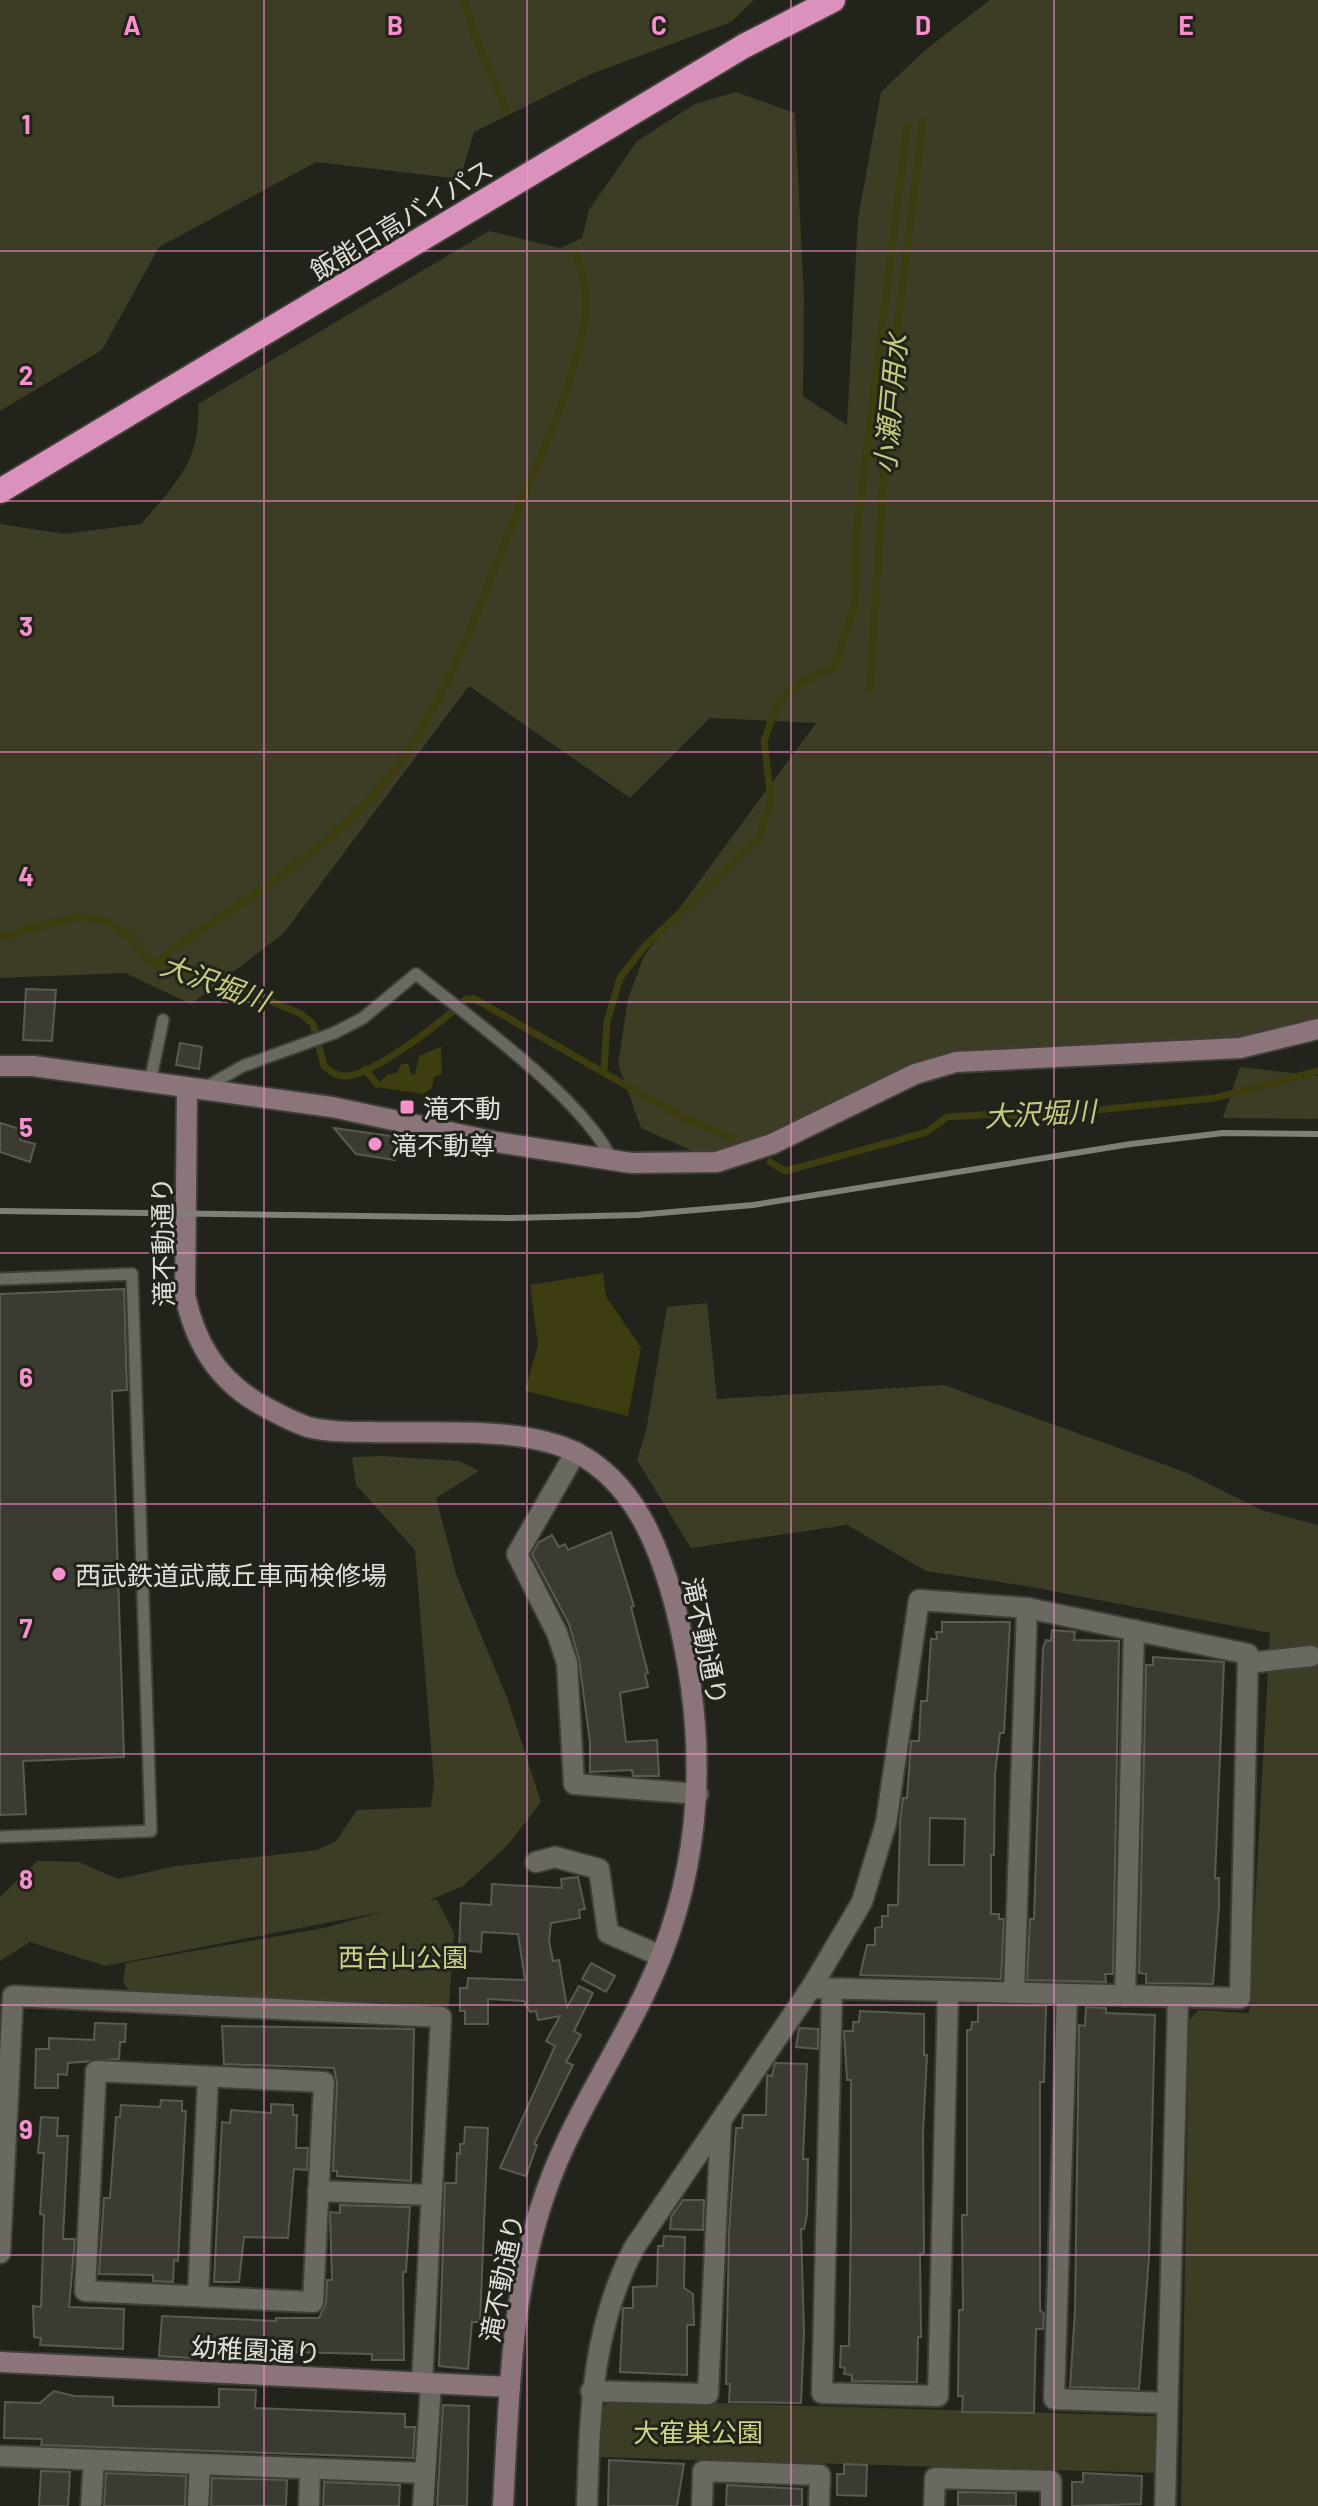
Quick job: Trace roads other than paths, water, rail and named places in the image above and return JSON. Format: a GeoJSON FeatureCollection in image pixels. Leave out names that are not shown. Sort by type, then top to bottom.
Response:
{"type":"FeatureCollection","features":[{"type":"Feature","properties":{"kind":"highway","name":"飯能日高バイパス"},"geometry":{"type":"LineString","coordinates":[[0,491],[719,61],[833,0]]}},
{"type":"Feature","properties":{"kind":"street"},"geometry":{"type":"LineString","coordinates":[[0,1066],[33,1066],[332,1107],[451,1133],[612,1160],[717,1162],[772,1144],[915,1074],[956,1062],[1240,1048],[1318,1029]]}},
{"type":"Feature","properties":{"kind":"street","name":"滝不動通り"},"geometry":{"type":"LineString","coordinates":[[194,1090],[185,1295],[191,1325],[221,1375],[244,1394],[279,1415],[311,1428],[502,1435],[576,1452],[606,1473],[635,1504],[665,1569],[685,1646],[697,1717],[698,1794],[681,1896],[661,1956],[546,2189],[516,2316],[503,2506]]}},
{"type":"Feature","properties":{"kind":"street"},"geometry":{"type":"LineString","coordinates":[[576,1452],[517,1554],[557,1633],[567,1663],[574,1784],[698,1794]]}},
{"type":"Feature","properties":{"kind":"street"},"geometry":{"type":"LineString","coordinates":[[587,2506],[591,2391],[598,2343],[621,2273],[634,2248],[721,2123],[821,1988],[862,1902],[877,1862],[886,1823],[919,1600],[1027,1608],[1248,1654],[1240,1998],[821,1988]]}},
{"type":"Feature","properties":{"kind":"street"},"geometry":{"type":"LineString","coordinates":[[1014,1993],[1027,1608]]}},
{"type":"Feature","properties":{"kind":"street"},"geometry":{"type":"LineString","coordinates":[[1125,1996],[1134,1630]]}},
{"type":"Feature","properties":{"kind":"street"},"geometry":{"type":"LineString","coordinates":[[1248,1663],[1311,1656]]}},
{"type":"Feature","properties":{"kind":"street"},"geometry":{"type":"LineString","coordinates":[[536,1862],[555,1857],[599,1869],[608,1933],[661,1956]]}},
{"type":"Feature","properties":{"kind":"street"},"geometry":{"type":"LineString","coordinates":[[821,1988],[822,2393],[938,2396],[948,1991]]}},
{"type":"Feature","properties":{"kind":"street"},"geometry":{"type":"LineString","coordinates":[[1067,1994],[1054,2399],[1167,2403]]}},
{"type":"Feature","properties":{"kind":"street"},"geometry":{"type":"LineString","coordinates":[[0,2253],[5,2053],[13,1996],[441,2017],[432,2195],[423,2506]]}},
{"type":"Feature","properties":{"kind":"street"},"geometry":{"type":"LineString","coordinates":[[1165,2506],[1178,1997]]}},
{"type":"Feature","properties":{"kind":"street"},"geometry":{"type":"LineString","coordinates":[[96,2071],[208,2077],[324,2082],[313,2302],[85,2291],[96,2071]]}},
{"type":"Feature","properties":{"kind":"street"},"geometry":{"type":"LineString","coordinates":[[198,2296],[208,2077]]}},
{"type":"Feature","properties":{"kind":"street"},"geometry":{"type":"LineString","coordinates":[[591,2391],[708,2394],[721,2123]]}},
{"type":"Feature","properties":{"kind":"street"},"geometry":{"type":"LineString","coordinates":[[318,2191],[432,2195]]}},
{"type":"Feature","properties":{"kind":"street","name":"幼稚園通り"},"geometry":{"type":"LineString","coordinates":[[0,2362],[510,2387]]}},
{"type":"Feature","properties":{"kind":"street"},"geometry":{"type":"LineString","coordinates":[[0,2456],[425,2473]]}},
{"type":"Feature","properties":{"kind":"street"},"geometry":{"type":"LineString","coordinates":[[91,2506],[94,2460]]}},
{"type":"Feature","properties":{"kind":"street"},"geometry":{"type":"LineString","coordinates":[[198,2506],[200,2465]]}},
{"type":"Feature","properties":{"kind":"street"},"geometry":{"type":"LineString","coordinates":[[309,2506],[310,2469]]}},
{"type":"Feature","properties":{"kind":"street"},"geometry":{"type":"LineString","coordinates":[[702,2506],[703,2471],[820,2475],[819,2506]]}},
{"type":"Feature","properties":{"kind":"street"},"geometry":{"type":"LineString","coordinates":[[934,2506],[935,2478],[1051,2481],[1051,2506]]}},
{"type":"Feature","properties":{"kind":"lane"},"geometry":{"type":"LineString","coordinates":[[194,1090],[243,1066],[334,1033],[363,1018],[416,974],[557,1092],[602,1140],[612,1160]]}},
{"type":"Feature","properties":{"kind":"lane"},"geometry":{"type":"LineString","coordinates":[[150,1082],[163,1020]]}},
{"type":"Feature","properties":{"kind":"lane"},"geometry":{"type":"LineString","coordinates":[[0,1279],[132,1274],[151,1831],[0,1837]]}},
{"type":"Feature","properties":{"kind":"waterway"},"geometry":{"type":"LineString","coordinates":[[464,0],[476,39],[507,112]]}},
{"type":"Feature","properties":{"kind":"waterway","name":"小瀬戸用水"},"geometry":{"type":"LineString","coordinates":[[870,688],[889,392],[923,121]]}},
{"type":"Feature","properties":{"kind":"waterway"},"geometry":{"type":"LineString","coordinates":[[604,1071],[607,1022],[620,978],[644,947],[760,836],[771,800],[764,741],[777,704],[800,683],[834,667],[855,604],[856,536],[907,126]]}},
{"type":"Feature","properties":{"kind":"waterway"},"geometry":{"type":"LineString","coordinates":[[157,965],[171,950],[272,882],[343,825],[392,773],[415,740],[454,667],[566,392],[587,307],[584,282],[574,250]]}},
{"type":"Feature","properties":{"kind":"waterway","name":"大沢堀川"},"geometry":{"type":"LineString","coordinates":[[0,937],[73,917],[89,917],[112,924],[132,938],[145,958],[157,965],[228,982],[301,1014],[313,1024],[324,1066],[343,1076],[374,1066],[427,1032],[466,999],[475,999],[678,1115],[731,1138]]}},
{"type":"Feature","properties":{"kind":"waterway"},"geometry":{"type":"LineString","coordinates":[[365,1069],[377,1084]]}},
{"type":"Feature","properties":{"kind":"waterway","name":"大沢堀川"},"geometry":{"type":"LineString","coordinates":[[770,1162],[785,1171],[927,1132],[947,1117],[997,1114],[1028,1117],[1215,1098],[1318,1071]]}},
{"type":"Feature","properties":{"kind":"railway"},"geometry":{"type":"LineString","coordinates":[[0,1211],[511,1218],[637,1215],[753,1205],[1131,1144],[1223,1133],[1318,1134]]}},
{"type":"Feature","properties":{"kind":"place","name":"滝不動"},"geometry":{"type":"Point","coordinates":[407,1107]}},
{"type":"Feature","properties":{"kind":"place","name":"滝不動尊"},"geometry":{"type":"Point","coordinates":[375,1144]}},
{"type":"Feature","properties":{"kind":"place","name":"西武鉄道武蔵丘車両検修場"},"geometry":{"type":"Point","coordinates":[59,1574]}},
{"type":"Feature","properties":{"kind":"park label","name":"西台山公園"},"geometry":{"type":"Point","coordinates":[403,1956]}},
{"type":"Feature","properties":{"kind":"park label","name":"大寉巣公園"},"geometry":{"type":"Point","coordinates":[698,2431]}}]}
